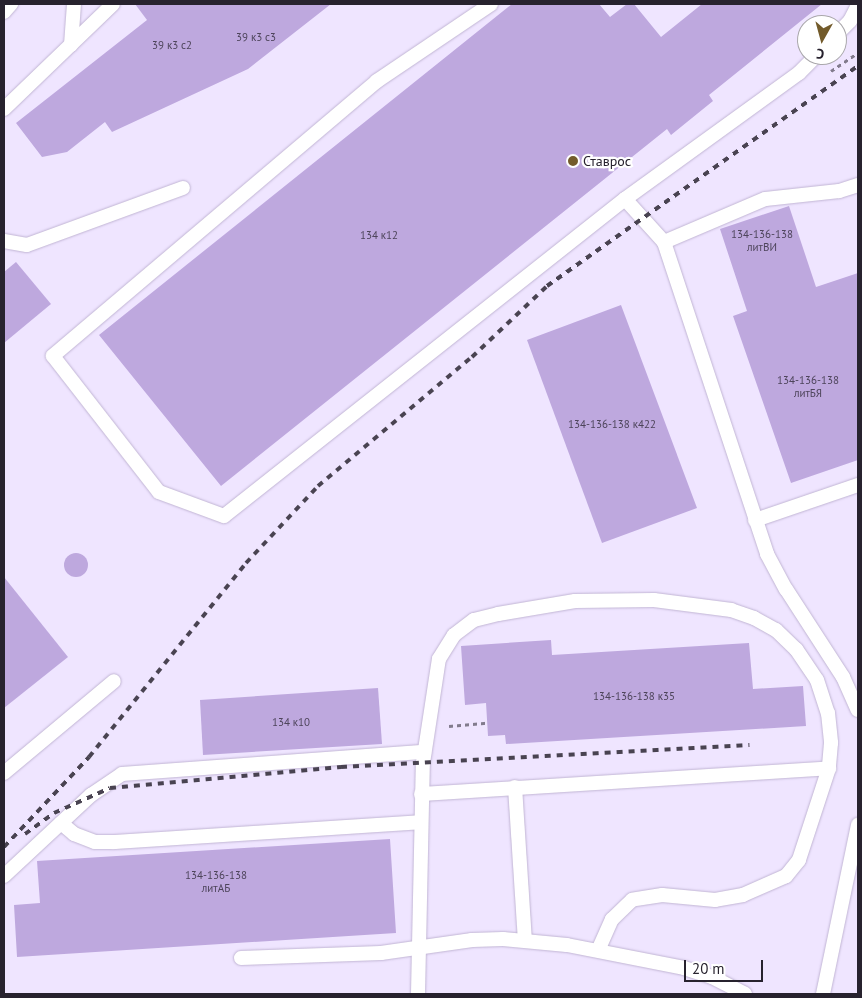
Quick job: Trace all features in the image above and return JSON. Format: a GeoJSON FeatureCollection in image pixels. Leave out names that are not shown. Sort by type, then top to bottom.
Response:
{"type":"FeatureCollection","features":[{"type":"Feature","properties":{"kind":"lane"},"geometry":{"type":"LineString","coordinates":[[4,12],[11,4]]}},
{"type":"Feature","properties":{"kind":"lane"},"geometry":{"type":"LineString","coordinates":[[70,44],[74,4]]}},
{"type":"Feature","properties":{"kind":"lane"},"geometry":{"type":"LineString","coordinates":[[4,109],[113,4]]}},
{"type":"Feature","properties":{"kind":"lane"},"geometry":{"type":"LineString","coordinates":[[491,4],[377,81],[53,356],[159,492],[224,516],[624,199],[799,73],[807,65]]}},
{"type":"Feature","properties":{"kind":"lane"},"geometry":{"type":"LineString","coordinates":[[847,23],[858,5]]}},
{"type":"Feature","properties":{"kind":"lane"},"geometry":{"type":"LineString","coordinates":[[664,242],[765,199],[839,191],[858,185]]}},
{"type":"Feature","properties":{"kind":"lane"},"geometry":{"type":"LineString","coordinates":[[4,241],[27,245],[183,188]]}},
{"type":"Feature","properties":{"kind":"lane"},"geometry":{"type":"LineString","coordinates":[[624,199],[664,242],[755,520],[775,570],[843,677],[858,710]]}},
{"type":"Feature","properties":{"kind":"lane"},"geometry":{"type":"LineString","coordinates":[[755,520],[858,486]]}},
{"type":"Feature","properties":{"kind":"lane"},"geometry":{"type":"LineString","coordinates":[[418,994],[420,822],[424,752],[439,659],[454,635],[474,620],[539,605],[575,601],[654,600],[701,605],[747,615],[776,630],[796,649],[817,680],[828,713],[831,743],[829,768],[799,860],[786,876],[743,895],[715,900],[662,895],[632,900],[612,919],[598,950]]}},
{"type":"Feature","properties":{"kind":"lane"},"geometry":{"type":"LineString","coordinates":[[4,773],[114,681]]}},
{"type":"Feature","properties":{"kind":"lane"},"geometry":{"type":"LineString","coordinates":[[4,876],[91,795],[122,774],[424,752]]}},
{"type":"Feature","properties":{"kind":"lane"},"geometry":{"type":"LineString","coordinates":[[421,794],[829,768]]}},
{"type":"Feature","properties":{"kind":"lane"},"geometry":{"type":"LineString","coordinates":[[515,787],[525,940]]}},
{"type":"Feature","properties":{"kind":"lane"},"geometry":{"type":"LineString","coordinates":[[61,823],[74,834],[95,842],[114,842],[420,822]]}},
{"type":"Feature","properties":{"kind":"lane"},"geometry":{"type":"LineString","coordinates":[[823,994],[858,825]]}},
{"type":"Feature","properties":{"kind":"lane"},"geometry":{"type":"LineString","coordinates":[[241,958],[381,953],[487,938],[525,940],[598,950],[684,968],[712,977],[745,994]]}},
{"type":"Feature","properties":{"kind":"path"},"geometry":{"type":"LineString","coordinates":[[428,727],[487,723]]}},
{"type":"Feature","properties":{"kind":"building"},"geometry":{"type":"Polygon","coordinates":[[[135,4],[331,4],[248,69],[112,132],[105,122],[67,152],[42,157],[16,123],[147,20],[135,4]]]}},
{"type":"Feature","properties":{"kind":"building"},"geometry":{"type":"Polygon","coordinates":[[[512,4],[599,4],[610,17],[627,4],[634,4],[661,37],[702,4],[822,4],[808,15],[797,15],[797,24],[709,95],[713,101],[671,135],[667,129],[221,486],[99,335],[512,4]]]}},
{"type":"Feature","properties":{"kind":"building"},"geometry":{"type":"Polygon","coordinates":[[[789,206],[816,287],[858,273],[858,460],[791,483],[733,316],[747,311],[720,229],[789,206]]]}},
{"type":"Feature","properties":{"kind":"building"},"geometry":{"type":"Polygon","coordinates":[[[16,262],[51,304],[4,343],[4,272],[16,262]]]}},
{"type":"Feature","properties":{"kind":"building"},"geometry":{"type":"Polygon","coordinates":[[[621,305],[697,508],[602,543],[527,340],[621,305]]]}},
{"type":"Feature","properties":{"kind":"building"},"geometry":{"type":"Polygon","coordinates":[[[76,553],[81,554],[87,560],[87,570],[81,576],[76,577],[71,576],[65,570],[64,565],[65,560],[71,554],[76,553]]]}},
{"type":"Feature","properties":{"kind":"building"},"geometry":{"type":"Polygon","coordinates":[[[4,577],[68,657],[4,708],[4,577]]]}},
{"type":"Feature","properties":{"kind":"building"},"geometry":{"type":"Polygon","coordinates":[[[551,640],[552,655],[749,643],[753,689],[803,686],[806,726],[506,744],[505,735],[488,736],[486,703],[465,705],[461,646],[551,640]]]}},
{"type":"Feature","properties":{"kind":"building"},"geometry":{"type":"Polygon","coordinates":[[[378,688],[382,744],[203,755],[200,700],[378,688]]]}},
{"type":"Feature","properties":{"kind":"building"},"geometry":{"type":"Polygon","coordinates":[[[390,839],[396,933],[17,957],[14,905],[40,903],[37,861],[390,839]]]}},
{"type":"Feature","properties":{"kind":"railway"},"geometry":{"type":"LineString","coordinates":[[4,847],[89,757],[246,563],[318,486],[472,357],[547,286],[858,66]]}},
{"type":"Feature","properties":{"kind":"railway"},"geometry":{"type":"LineString","coordinates":[[25,834],[54,813],[110,788],[341,767],[749,745]]}},
{"type":"Feature","properties":{"kind":"place","name":"Ставрос"},"geometry":{"type":"Point","coordinates":[573,161]}}]}
